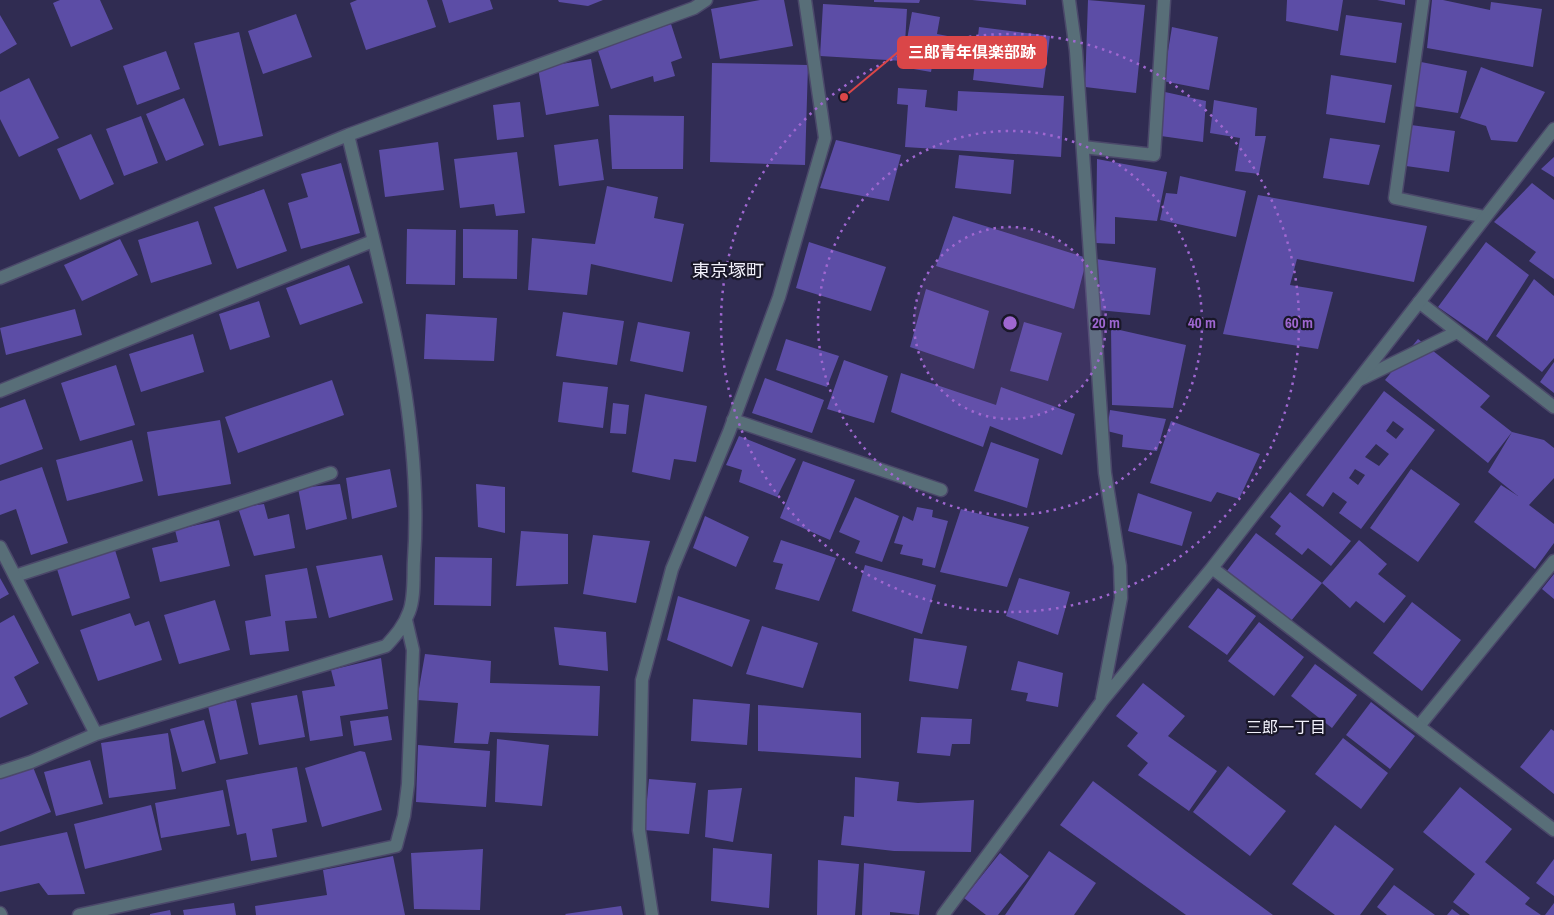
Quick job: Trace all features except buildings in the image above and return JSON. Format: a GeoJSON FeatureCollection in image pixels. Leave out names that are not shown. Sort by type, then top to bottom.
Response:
{"type":"FeatureCollection","features":[{"type":"Feature","properties":{"kind":"street"},"geometry":{"type":"LineString","coordinates":[[0,278],[348,135],[694,8],[706,0]]}},
{"type":"Feature","properties":{"kind":"street"},"geometry":{"type":"LineString","coordinates":[[652,915],[640,830],[642,680],[672,569],[733,420],[779,297],[825,138],[805,0]]}},
{"type":"Feature","properties":{"kind":"street"},"geometry":{"type":"LineString","coordinates":[[1069,0],[1076,51],[1106,473],[1120,566],[1122,598],[1102,701]]}},
{"type":"Feature","properties":{"kind":"street"},"geometry":{"type":"LineString","coordinates":[[1083,147],[1154,155],[1164,0]]}},
{"type":"Feature","properties":{"kind":"street"},"geometry":{"type":"LineString","coordinates":[[1423,0],[1396,198],[1485,217]]}},
{"type":"Feature","properties":{"kind":"street"},"geometry":{"type":"LineString","coordinates":[[943,915],[1102,701],[1212,568],[1554,129]]}},
{"type":"Feature","properties":{"kind":"street"},"geometry":{"type":"LineString","coordinates":[[0,772],[30,762],[96,734],[386,646],[401,630],[410,610],[416,526],[411,431],[393,323],[348,135]]}},
{"type":"Feature","properties":{"kind":"street"},"geometry":{"type":"LineString","coordinates":[[0,391],[373,241]]}},
{"type":"Feature","properties":{"kind":"street"},"geometry":{"type":"LineString","coordinates":[[1419,302],[1554,408]]}},
{"type":"Feature","properties":{"kind":"street"},"geometry":{"type":"LineString","coordinates":[[1358,380],[1457,332]]}},
{"type":"Feature","properties":{"kind":"street"},"geometry":{"type":"LineString","coordinates":[[733,420],[941,490]]}},
{"type":"Feature","properties":{"kind":"street"},"geometry":{"type":"LineString","coordinates":[[15,576],[330,473]]}},
{"type":"Feature","properties":{"kind":"street"},"geometry":{"type":"LineString","coordinates":[[0,547],[96,734]]}},
{"type":"Feature","properties":{"kind":"street"},"geometry":{"type":"LineString","coordinates":[[1419,726],[1554,561]]}},
{"type":"Feature","properties":{"kind":"street"},"geometry":{"type":"LineString","coordinates":[[1212,568],[1554,830]]}},
{"type":"Feature","properties":{"kind":"street"},"geometry":{"type":"LineString","coordinates":[[79,915],[396,846],[404,816],[408,784],[413,650],[406,620]]}},
{"type":"Feature","properties":{"kind":"place","name":"三郎青年倶楽部跡"},"geometry":{"type":"Point","coordinates":[844,97]}},
{"type":"Feature","properties":{"kind":"district","name":"東京塚町"},"geometry":{"type":"Point","coordinates":[728,270]}},
{"type":"Feature","properties":{"kind":"district","name":"三郎一丁目"},"geometry":{"type":"Point","coordinates":[1286,727]}}]}
